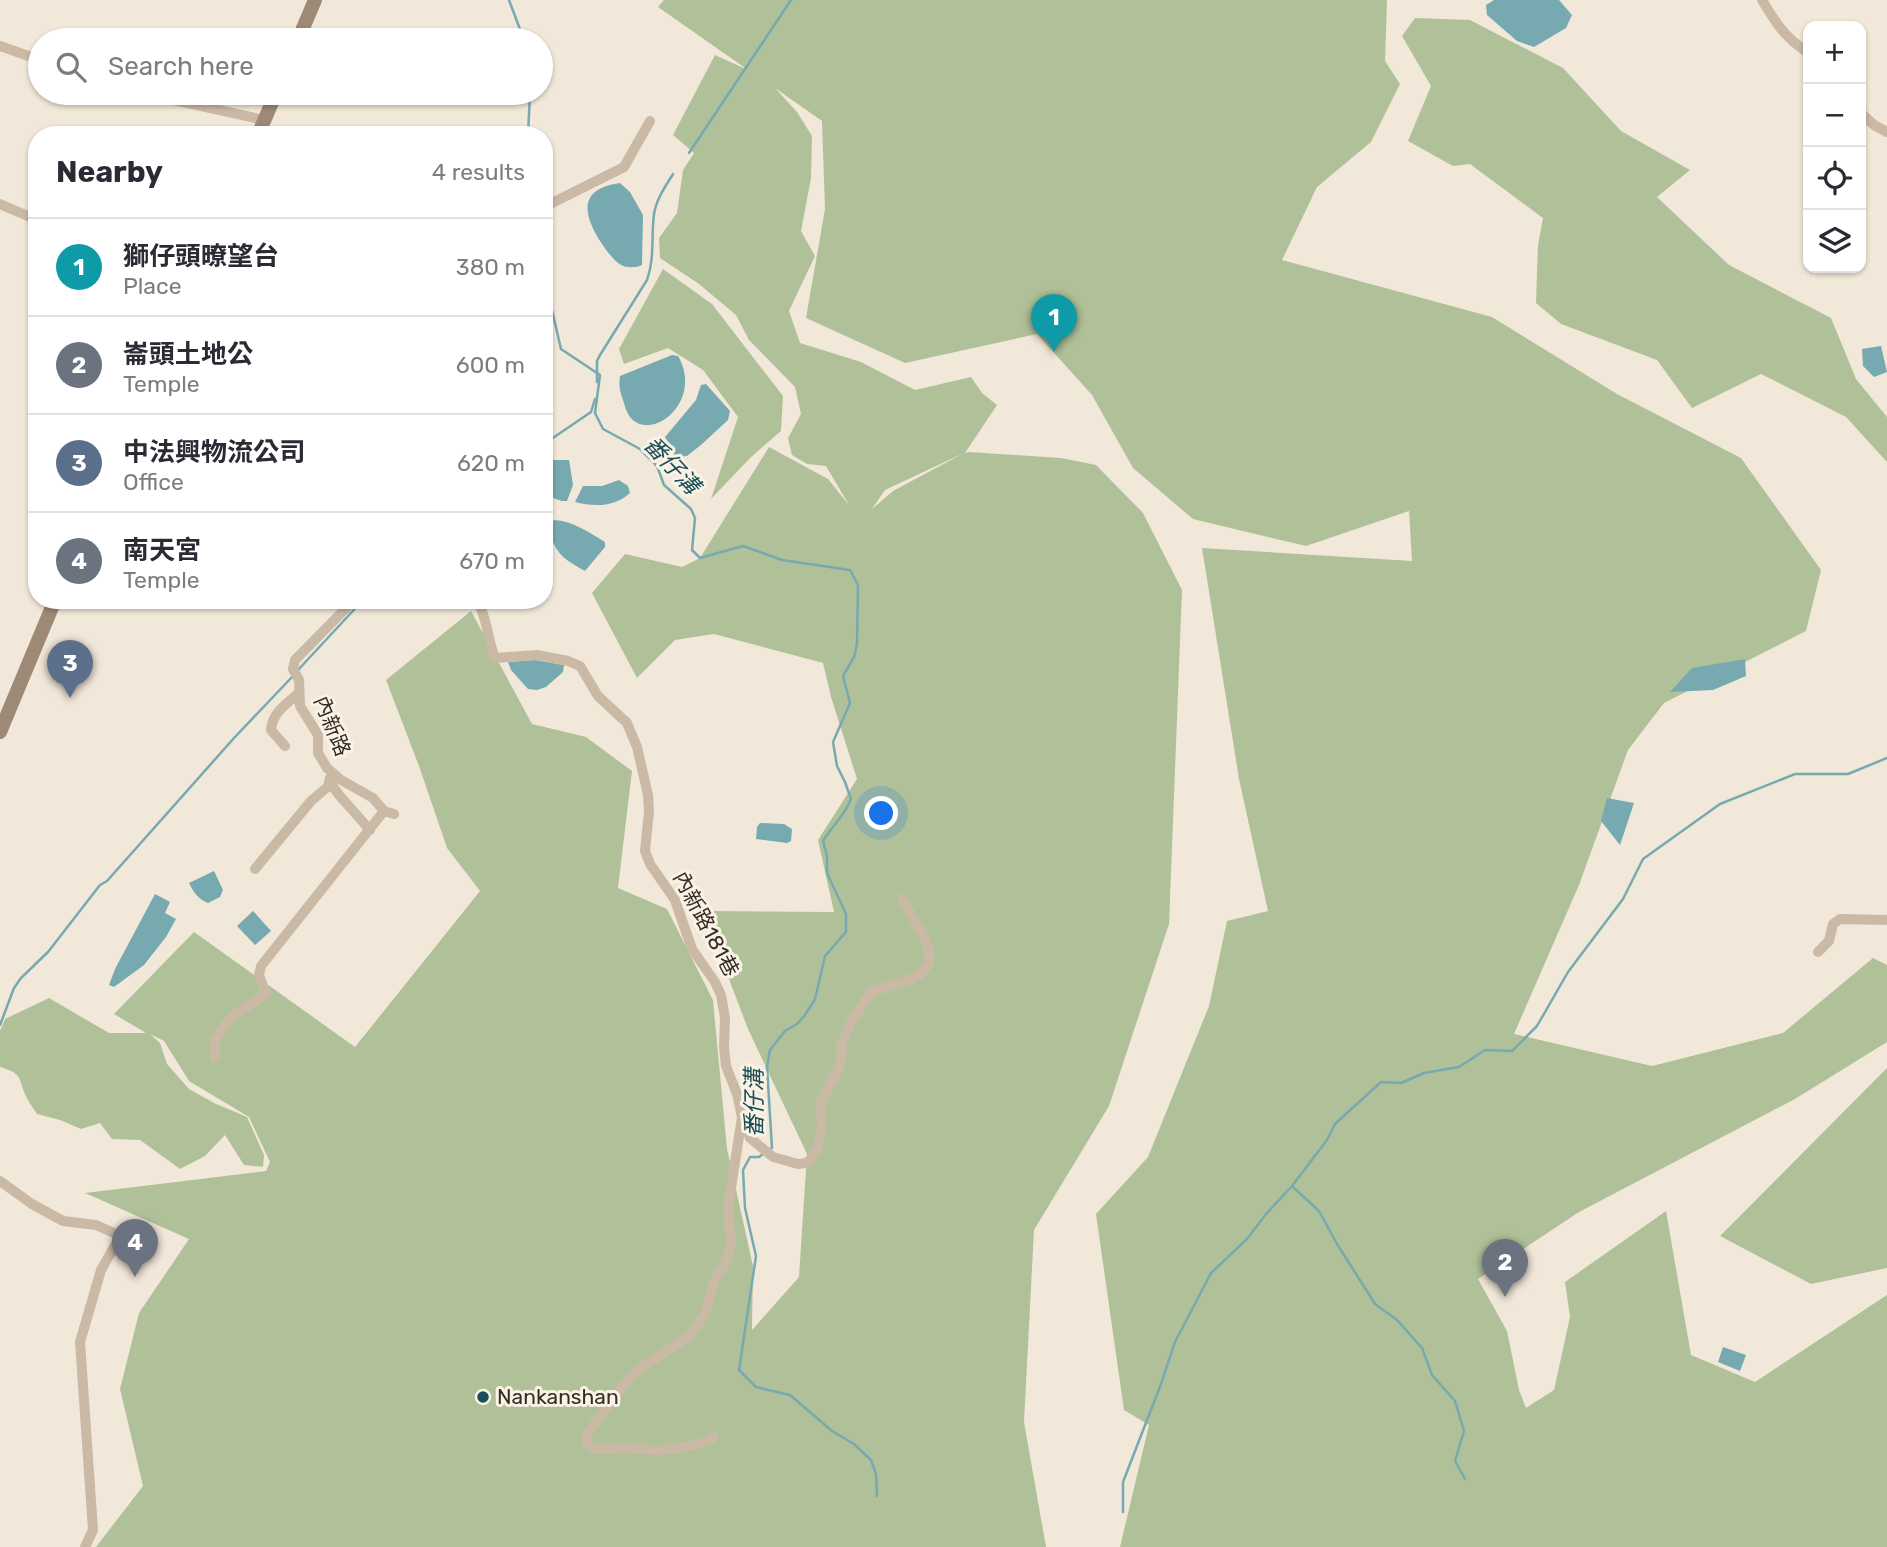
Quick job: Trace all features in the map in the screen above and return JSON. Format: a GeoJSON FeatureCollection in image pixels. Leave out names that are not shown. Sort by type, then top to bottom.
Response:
{"type":"FeatureCollection","features":[{"type":"Feature","properties":{"kind":"street"},"geometry":{"type":"LineString","coordinates":[[303,28],[315,0]]}},
{"type":"Feature","properties":{"kind":"street"},"geometry":{"type":"LineString","coordinates":[[1762,0],[1787,38],[1803,49]]}},
{"type":"Feature","properties":{"kind":"street"},"geometry":{"type":"LineString","coordinates":[[0,46],[28,56]]}},
{"type":"Feature","properties":{"kind":"street"},"geometry":{"type":"LineString","coordinates":[[196,105],[264,120]]}},
{"type":"Feature","properties":{"kind":"street"},"geometry":{"type":"LineString","coordinates":[[262,126],[271,105]]}},
{"type":"Feature","properties":{"kind":"street"},"geometry":{"type":"LineString","coordinates":[[1866,118],[1887,132]]}},
{"type":"Feature","properties":{"kind":"street"},"geometry":{"type":"LineString","coordinates":[[553,202],[624,167],[650,121]]}},
{"type":"Feature","properties":{"kind":"street"},"geometry":{"type":"LineString","coordinates":[[0,204],[28,216]]}},
{"type":"Feature","properties":{"kind":"street"},"geometry":{"type":"LineString","coordinates":[[0,732],[51,609]]}},
{"type":"Feature","properties":{"kind":"street","name":"內新路"},"geometry":{"type":"LineString","coordinates":[[345,609],[295,660],[293,669],[299,680],[300,706],[318,735],[318,754],[327,768],[341,780],[373,798],[389,812],[370,830]]}},
{"type":"Feature","properties":{"kind":"street","name":"內新路181巷"},"geometry":{"type":"LineString","coordinates":[[483,609],[488,624],[489,643],[495,658],[537,655],[580,666],[598,695],[627,723],[637,747],[648,795],[645,850],[650,864],[675,900],[692,948],[721,995],[725,1018],[726,1066],[737,1094],[742,1117],[727,1207],[731,1244],[728,1257],[715,1280],[697,1328],[691,1335],[639,1369],[624,1384],[586,1436],[586,1443],[592,1449],[660,1450],[703,1443],[713,1437]]}},
{"type":"Feature","properties":{"kind":"street"},"geometry":{"type":"LineString","coordinates":[[285,746],[271,730],[272,720],[299,693]]}},
{"type":"Feature","properties":{"kind":"street"},"geometry":{"type":"LineString","coordinates":[[215,1058],[215,1039],[232,1016],[266,994],[259,975],[261,966],[370,830],[331,784],[330,771]]}},
{"type":"Feature","properties":{"kind":"street"},"geometry":{"type":"LineString","coordinates":[[255,869],[311,801],[331,784]]}},
{"type":"Feature","properties":{"kind":"street"},"geometry":{"type":"LineString","coordinates":[[742,1117],[750,1138],[773,1157],[798,1164],[810,1160],[818,1147],[822,1127],[821,1102],[839,1068],[841,1045],[852,1021],[871,992],[912,978],[923,972],[929,962],[930,954],[923,934],[902,899]]}},
{"type":"Feature","properties":{"kind":"street"},"geometry":{"type":"LineString","coordinates":[[1818,952],[1827,944],[1833,924],[1840,919],[1887,920]]}},
{"type":"Feature","properties":{"kind":"street"},"geometry":{"type":"LineString","coordinates":[[0,1181],[32,1204],[63,1221],[96,1226],[116,1234],[118,1240],[101,1270],[80,1342],[93,1530],[85,1547]]}},
{"type":"Feature","properties":{"kind":"green space"},"geometry":{"type":"Polygon","coordinates":[[[664,0],[1387,0],[1385,61],[1400,84],[1371,142],[1317,187],[1282,260],[1492,317],[1617,394],[1741,458],[1821,570],[1806,631],[1664,703],[1628,750],[1579,885],[1514,1034],[1652,1066],[1783,1033],[1873,958],[1887,965],[1887,1042],[1795,1099],[1579,1212],[1478,1279],[1507,1331],[1519,1390],[1526,1408],[1554,1390],[1570,1317],[1565,1282],[1666,1211],[1691,1355],[1755,1382],[1887,1295],[1887,1547],[1120,1547],[1149,1425],[1124,1410],[1096,1214],[1148,1157],[1209,1006],[1227,921],[1268,911],[1239,779],[1202,548],[1412,561],[1409,511],[1306,546],[1193,519],[1133,468],[1092,395],[1037,334],[905,363],[806,318],[825,209],[822,121],[775,88],[797,112],[812,136],[811,178],[801,231],[815,256],[789,311],[800,343],[861,362],[915,390],[971,377],[982,393],[997,405],[965,453],[1061,458],[1096,465],[1143,513],[1182,590],[1169,924],[1109,1106],[1034,1230],[1024,1422],[1046,1547],[96,1547],[143,1486],[120,1389],[139,1313],[189,1239],[85,1193],[266,1171],[270,1162],[249,1117],[189,1081],[164,1041],[150,1034],[160,1043],[167,1064],[189,1089],[247,1117],[264,1155],[263,1167],[244,1165],[225,1135],[205,1156],[180,1169],[140,1140],[112,1139],[100,1123],[81,1129],[37,1114],[26,1097],[18,1076],[0,1067],[0,1031],[5,1019],[49,998],[109,1033],[146,1033],[114,1014],[194,932],[355,1047],[480,891],[447,848],[386,680],[471,611],[532,724],[586,737],[632,771],[618,888],[667,909],[713,1000],[727,1149],[753,1266],[752,1330],[799,1277],[807,1154],[748,1029],[721,958],[710,911],[834,912],[818,840],[857,779],[823,663],[714,634],[675,640],[637,678],[592,593],[625,554],[682,567],[700,558],[769,447],[828,479],[849,505],[826,466],[807,464],[792,455],[788,438],[801,414],[795,387],[749,340],[736,315],[699,284],[660,258],[659,238],[677,213],[683,170],[694,153],[673,135],[715,55],[748,70],[658,7],[664,0]],[[964,453],[885,490],[872,509],[893,491],[964,453]]]}},
{"type":"Feature","properties":{"kind":"green space"},"geometry":{"type":"Polygon","coordinates":[[[1415,18],[1470,20],[1563,68],[1621,131],[1690,170],[1657,197],[1729,265],[1831,318],[1856,379],[1887,417],[1887,462],[1846,417],[1761,374],[1692,408],[1657,360],[1561,324],[1536,303],[1538,245],[1543,218],[1470,164],[1453,166],[1408,141],[1431,86],[1402,36],[1415,18]]]}},
{"type":"Feature","properties":{"kind":"green space"},"geometry":{"type":"Polygon","coordinates":[[[663,269],[712,304],[783,396],[781,431],[751,457],[711,499],[738,417],[703,370],[668,348],[624,364],[619,349],[663,269]]]}},
{"type":"Feature","properties":{"kind":"green space"},"geometry":{"type":"Polygon","coordinates":[[[1887,1068],[1887,1268],[1811,1284],[1720,1236],[1887,1068]]]}},
{"type":"Feature","properties":{"kind":"water"},"geometry":{"type":"Polygon","coordinates":[[[1494,0],[1559,0],[1572,15],[1566,28],[1534,47],[1517,41],[1487,15],[1486,5],[1494,0]]]}},
{"type":"Feature","properties":{"kind":"water"},"geometry":{"type":"Polygon","coordinates":[[[620,183],[630,192],[643,215],[642,265],[637,267],[623,266],[613,258],[602,244],[588,214],[590,197],[596,191],[620,183]]]}},
{"type":"Feature","properties":{"kind":"water"},"geometry":{"type":"Polygon","coordinates":[[[1881,346],[1887,372],[1874,377],[1863,366],[1862,349],[1881,346]]]}},
{"type":"Feature","properties":{"kind":"water"},"geometry":{"type":"Polygon","coordinates":[[[672,355],[678,356],[685,375],[684,392],[677,407],[666,418],[654,424],[641,424],[631,418],[624,403],[620,376],[672,355]]]}},
{"type":"Feature","properties":{"kind":"water"},"geometry":{"type":"Polygon","coordinates":[[[706,384],[730,411],[728,420],[687,456],[675,457],[665,437],[696,400],[701,385],[706,384]]]}},
{"type":"Feature","properties":{"kind":"water"},"geometry":{"type":"Polygon","coordinates":[[[553,460],[569,460],[573,485],[567,501],[553,498],[553,460]]]}},
{"type":"Feature","properties":{"kind":"water"},"geometry":{"type":"Polygon","coordinates":[[[619,480],[628,486],[630,493],[618,501],[597,505],[575,502],[583,486],[602,486],[619,480]]]}},
{"type":"Feature","properties":{"kind":"water"},"geometry":{"type":"Polygon","coordinates":[[[553,522],[575,525],[605,542],[605,547],[585,571],[566,559],[554,545],[553,522]]]}},
{"type":"Feature","properties":{"kind":"water"},"geometry":{"type":"Polygon","coordinates":[[[1745,659],[1746,676],[1713,690],[1670,692],[1692,668],[1745,659]]]}},
{"type":"Feature","properties":{"kind":"water"},"geometry":{"type":"Polygon","coordinates":[[[535,660],[564,665],[563,672],[546,687],[528,689],[511,670],[508,662],[535,660]]]}},
{"type":"Feature","properties":{"kind":"water"},"geometry":{"type":"Polygon","coordinates":[[[1607,798],[1634,803],[1620,845],[1601,821],[1607,798]]]}},
{"type":"Feature","properties":{"kind":"water"},"geometry":{"type":"Polygon","coordinates":[[[760,823],[784,824],[792,829],[791,841],[787,843],[756,839],[760,823]]]}},
{"type":"Feature","properties":{"kind":"water"},"geometry":{"type":"Polygon","coordinates":[[[214,871],[223,890],[220,897],[208,903],[197,895],[189,883],[214,871]]]}},
{"type":"Feature","properties":{"kind":"water"},"geometry":{"type":"Polygon","coordinates":[[[155,894],[170,902],[165,913],[176,919],[144,965],[114,987],[109,985],[115,969],[155,894]]]}},
{"type":"Feature","properties":{"kind":"water"},"geometry":{"type":"Polygon","coordinates":[[[253,911],[271,931],[255,945],[237,926],[253,911]]]}},
{"type":"Feature","properties":{"kind":"water"},"geometry":{"type":"Polygon","coordinates":[[[1723,1347],[1746,1355],[1740,1371],[1718,1362],[1723,1347]]]}},
{"type":"Feature","properties":{"kind":"waterway","name":"番仔溝"},"geometry":{"type":"LineString","coordinates":[[509,0],[520,28]]}},
{"type":"Feature","properties":{"kind":"waterway"},"geometry":{"type":"LineString","coordinates":[[689,153],[791,0]]}},
{"type":"Feature","properties":{"kind":"waterway","name":"番仔溝"},"geometry":{"type":"LineString","coordinates":[[528,126],[529,105]]}},
{"type":"Feature","properties":{"kind":"waterway"},"geometry":{"type":"LineString","coordinates":[[597,382],[597,361],[647,280],[651,264],[655,209],[673,174]]}},
{"type":"Feature","properties":{"kind":"waterway","name":"番仔溝"},"geometry":{"type":"LineString","coordinates":[[553,314],[561,349],[600,375],[595,413],[603,429],[640,449],[657,466],[664,485],[691,509],[695,518],[692,550],[700,558],[743,546],[782,560],[850,570],[858,585],[857,644],[854,657],[843,676],[850,703],[833,742],[837,766],[851,799],[823,841],[827,856],[827,873],[846,914],[846,932],[825,956],[815,999],[805,1015],[785,1031],[770,1050],[767,1067],[772,1148],[768,1150]]}},
{"type":"Feature","properties":{"kind":"waterway"},"geometry":{"type":"LineString","coordinates":[[553,438],[591,412],[595,399]]}},
{"type":"Feature","properties":{"kind":"waterway"},"geometry":{"type":"LineString","coordinates":[[298,670],[355,609]]}},
{"type":"Feature","properties":{"kind":"waterway"},"geometry":{"type":"LineString","coordinates":[[0,1025],[14,988],[21,978],[48,952],[100,885],[107,881],[293,676]]}},
{"type":"Feature","properties":{"kind":"waterway"},"geometry":{"type":"LineString","coordinates":[[1123,1512],[1123,1482],[1175,1342],[1211,1273],[1247,1239],[1292,1186],[1327,1140],[1335,1124],[1381,1082],[1401,1083],[1424,1073],[1459,1067],[1485,1050],[1512,1051],[1537,1026],[1568,972],[1623,899],[1643,859],[1720,804],[1795,774],[1848,774],[1887,758]]}},
{"type":"Feature","properties":{"kind":"waterway","name":"番仔溝"},"geometry":{"type":"LineString","coordinates":[[763,1154],[750,1157],[743,1170],[745,1208],[756,1256],[739,1370],[756,1387],[790,1395],[832,1431],[854,1444],[871,1460],[876,1474],[877,1496]]}},
{"type":"Feature","properties":{"kind":"waterway"},"geometry":{"type":"LineString","coordinates":[[1292,1186],[1319,1211],[1375,1304],[1397,1320],[1422,1348],[1432,1375],[1455,1401],[1464,1431],[1455,1461],[1465,1479]]}},
{"type":"Feature","properties":{"kind":"place","name":"獅仔頭暸望台"},"geometry":{"type":"Point","coordinates":[1054,352]}},
{"type":"Feature","properties":{"kind":"place","name":"中法興物流公司"},"geometry":{"type":"Point","coordinates":[70,698]}},
{"type":"Feature","properties":{"kind":"place","name":"南天宮"},"geometry":{"type":"Point","coordinates":[135,1277]}},
{"type":"Feature","properties":{"kind":"place","name":"崙頭土地公"},"geometry":{"type":"Point","coordinates":[1505,1297]}},
{"type":"Feature","properties":{"kind":"place","name":"Nankanshan"},"geometry":{"type":"Point","coordinates":[483,1397]}}]}
